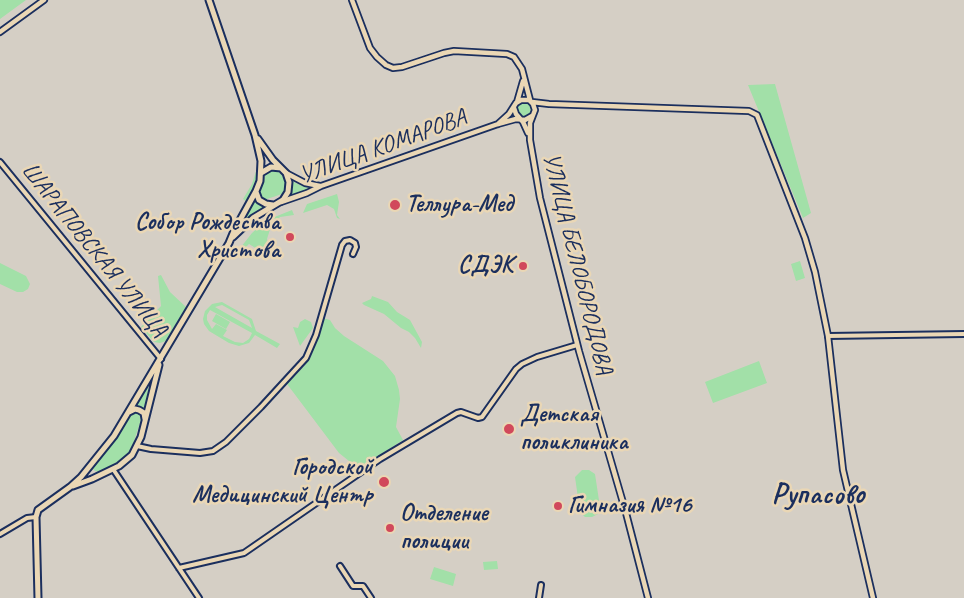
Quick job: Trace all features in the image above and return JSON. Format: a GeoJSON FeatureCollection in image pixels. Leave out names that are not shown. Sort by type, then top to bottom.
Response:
{"type":"FeatureCollection","features":[{"type":"Feature","properties":{"kind":"main road"},"geometry":{"type":"LineString","coordinates":[[38,598],[36,517],[40,507],[70,487],[91,466],[114,436],[229,243],[256,191],[261,173],[261,161],[255,135],[209,0]]}},
{"type":"Feature","properties":{"kind":"main road"},"geometry":{"type":"LineString","coordinates":[[229,243],[249,222],[277,204],[287,195],[289,188],[286,173],[255,135]]}},
{"type":"Feature","properties":{"kind":"main road"},"geometry":{"type":"LineString","coordinates":[[261,173],[271,167],[281,169]]}},
{"type":"Feature","properties":{"kind":"main road"},"geometry":{"type":"LineString","coordinates":[[256,191],[259,200],[266,204],[277,204]]}},
{"type":"Feature","properties":{"kind":"main road"},"geometry":{"type":"LineString","coordinates":[[70,487],[102,475],[129,459],[137,446],[146,419],[161,358]]}},
{"type":"Feature","properties":{"kind":"main road"},"geometry":{"type":"LineString","coordinates":[[128,412],[135,409],[139,410],[144,413],[146,419]]}},
{"type":"Feature","properties":{"kind":"main road"},"geometry":{"type":"LineString","coordinates":[[91,466],[90,470],[94,474],[102,475]]}},
{"type":"Feature","properties":{"kind":"street"},"geometry":{"type":"LineString","coordinates":[[0,32],[44,0]]}},
{"type":"Feature","properties":{"kind":"street"},"geometry":{"type":"LineString","coordinates":[[352,0],[370,48],[380,60],[389,66],[402,67],[454,51],[494,52],[514,57],[524,77],[526,90],[534,107],[533,114]]}},
{"type":"Feature","properties":{"kind":"street"},"geometry":{"type":"LineString","coordinates":[[524,77],[516,104],[516,114],[520,119],[528,119],[541,106],[549,104]]}},
{"type":"Feature","properties":{"kind":"street"},"geometry":{"type":"LineString","coordinates":[[516,104],[524,99],[549,104],[652,107],[754,113],[759,121],[808,246],[815,272],[828,336],[844,470],[873,598]]}},
{"type":"Feature","properties":{"kind":"street","name":"УЛИЦА КОМАРОВА"},"geometry":{"type":"LineString","coordinates":[[498,124],[516,104]]}},
{"type":"Feature","properties":{"kind":"street","name":"УЛИЦА БЕЛОБОРОДОВА"},"geometry":{"type":"LineString","coordinates":[[533,114],[530,125],[530,140],[540,198],[577,345],[626,513],[648,598]]}},
{"type":"Feature","properties":{"kind":"street","name":"УЛИЦА КОМАРОВА"},"geometry":{"type":"LineString","coordinates":[[277,204],[321,186],[498,124],[520,119]]}},
{"type":"Feature","properties":{"kind":"street","name":"УЛИЦА БЕЛОБОРОДОВА"},"geometry":{"type":"LineString","coordinates":[[520,119],[525,126],[530,140]]}},
{"type":"Feature","properties":{"kind":"street","name":"ШАРАПОВСКАЯ УЛИЦА"},"geometry":{"type":"LineString","coordinates":[[0,162],[161,358]]}},
{"type":"Feature","properties":{"kind":"street"},"geometry":{"type":"LineString","coordinates":[[286,173],[309,184],[321,186]]}},
{"type":"Feature","properties":{"kind":"street"},"geometry":{"type":"LineString","coordinates":[[137,446],[200,453],[213,451],[226,442],[262,407],[306,358],[316,335],[342,244],[345,241],[352,240],[356,243],[353,254]]}},
{"type":"Feature","properties":{"kind":"street"},"geometry":{"type":"LineString","coordinates":[[828,336],[964,334]]}},
{"type":"Feature","properties":{"kind":"street"},"geometry":{"type":"LineString","coordinates":[[179,568],[244,553],[380,460],[457,412],[478,418],[482,417],[522,364],[536,357],[577,345]]}},
{"type":"Feature","properties":{"kind":"street"},"geometry":{"type":"LineString","coordinates":[[113,469],[199,598]]}},
{"type":"Feature","properties":{"kind":"street"},"geometry":{"type":"LineString","coordinates":[[0,534],[27,518],[36,517]]}},
{"type":"Feature","properties":{"kind":"street"},"geometry":{"type":"LineString","coordinates":[[340,566],[353,586],[363,586],[371,598]]}},
{"type":"Feature","properties":{"kind":"street"},"geometry":{"type":"LineString","coordinates":[[539,598],[540,585]]}},
{"type":"Feature","properties":{"kind":"green space"},"geometry":{"type":"Polygon","coordinates":[[[0,0],[26,0],[0,19],[0,0]]]}},
{"type":"Feature","properties":{"kind":"green space"},"geometry":{"type":"Polygon","coordinates":[[[775,84],[811,213],[803,218],[748,85],[775,84]]]}},
{"type":"Feature","properties":{"kind":"green space"},"geometry":{"type":"Polygon","coordinates":[[[525,101],[533,109],[525,117],[517,109],[525,101]]]}},
{"type":"Feature","properties":{"kind":"green space"},"geometry":{"type":"Polygon","coordinates":[[[258,165],[256,179],[247,202],[243,199],[252,184],[258,165]]]}},
{"type":"Feature","properties":{"kind":"green space"},"geometry":{"type":"Polygon","coordinates":[[[275,169],[285,181],[285,191],[282,194],[264,200],[260,194],[266,172],[267,170],[275,169]]]}},
{"type":"Feature","properties":{"kind":"green space"},"geometry":{"type":"Polygon","coordinates":[[[292,181],[300,185],[311,189],[289,197],[292,181]]]}},
{"type":"Feature","properties":{"kind":"green space"},"geometry":{"type":"Polygon","coordinates":[[[337,194],[339,202],[337,215],[340,219],[337,218],[334,209],[327,205],[303,213],[307,204],[337,194]]]}},
{"type":"Feature","properties":{"kind":"green space"},"geometry":{"type":"Polygon","coordinates":[[[255,198],[265,206],[240,227],[255,198]]]}},
{"type":"Feature","properties":{"kind":"green space"},"geometry":{"type":"Polygon","coordinates":[[[292,210],[294,215],[280,217],[271,226],[267,239],[269,247],[265,254],[249,244],[245,248],[241,247],[262,224],[292,210]]]}},
{"type":"Feature","properties":{"kind":"green space"},"geometry":{"type":"Polygon","coordinates":[[[800,261],[805,278],[796,281],[791,264],[800,261]]]}},
{"type":"Feature","properties":{"kind":"green space"},"geometry":{"type":"Polygon","coordinates":[[[0,263],[26,276],[30,284],[28,289],[23,292],[17,292],[0,284],[0,263]]]}},
{"type":"Feature","properties":{"kind":"green space"},"geometry":{"type":"Polygon","coordinates":[[[161,275],[170,292],[186,307],[166,341],[160,343],[154,342],[141,327],[161,306],[158,276],[161,275]]]}},
{"type":"Feature","properties":{"kind":"green space"},"geometry":{"type":"Polygon","coordinates":[[[372,296],[388,302],[397,312],[410,320],[422,342],[421,348],[409,332],[384,314],[362,303],[371,299],[372,296]]]}},
{"type":"Feature","properties":{"kind":"green space"},"geometry":{"type":"Polygon","coordinates":[[[222,302],[252,319],[256,331],[280,344],[277,348],[255,335],[249,343],[239,346],[229,343],[209,331],[204,324],[205,311],[212,304],[222,302]],[[222,305],[215,307],[252,328],[249,320],[222,305]],[[210,310],[207,320],[212,329],[216,324],[227,330],[223,336],[235,342],[243,343],[249,339],[252,333],[210,310]]]}},
{"type":"Feature","properties":{"kind":"green space"},"geometry":{"type":"Polygon","coordinates":[[[216,314],[230,322],[226,329],[212,321],[216,314]]]}},
{"type":"Feature","properties":{"kind":"green space"},"geometry":{"type":"Polygon","coordinates":[[[323,318],[330,320],[335,328],[344,336],[383,361],[395,376],[399,390],[400,399],[396,427],[403,440],[355,471],[349,461],[339,453],[287,384],[311,356],[323,318]]]}},
{"type":"Feature","properties":{"kind":"green space"},"geometry":{"type":"Polygon","coordinates":[[[305,319],[311,322],[313,328],[300,346],[293,327],[298,328],[300,322],[305,319]]]}},
{"type":"Feature","properties":{"kind":"green space"},"geometry":{"type":"Polygon","coordinates":[[[759,361],[767,383],[713,403],[705,382],[759,361]]]}},
{"type":"Feature","properties":{"kind":"green space"},"geometry":{"type":"Polygon","coordinates":[[[149,385],[144,409],[135,406],[146,386],[149,385]]]}},
{"type":"Feature","properties":{"kind":"green space"},"geometry":{"type":"Polygon","coordinates":[[[136,411],[142,417],[128,454],[99,472],[95,471],[93,469],[94,466],[113,442],[130,414],[136,411]]]}},
{"type":"Feature","properties":{"kind":"green space"},"geometry":{"type":"Polygon","coordinates":[[[582,470],[589,470],[595,474],[600,507],[598,514],[592,517],[585,517],[580,512],[575,477],[582,470]]]}},
{"type":"Feature","properties":{"kind":"green space"},"geometry":{"type":"Polygon","coordinates":[[[497,561],[498,569],[484,570],[483,562],[497,561]]]}},
{"type":"Feature","properties":{"kind":"green space"},"geometry":{"type":"Polygon","coordinates":[[[434,567],[456,574],[453,586],[430,579],[434,567]]]}},
{"type":"Feature","properties":{"kind":"place","name":"Теллура-Мед"},"geometry":{"type":"Point","coordinates":[395,205]}},
{"type":"Feature","properties":{"kind":"place","name":"Собор Рождества Христова"},"geometry":{"type":"Point","coordinates":[290,237]}},
{"type":"Feature","properties":{"kind":"place","name":"СДЭК"},"geometry":{"type":"Point","coordinates":[523,266]}},
{"type":"Feature","properties":{"kind":"place","name":"Детская поликлиника"},"geometry":{"type":"Point","coordinates":[509,429]}},
{"type":"Feature","properties":{"kind":"place","name":"Городской Медицинский Центр"},"geometry":{"type":"Point","coordinates":[384,482]}},
{"type":"Feature","properties":{"kind":"place","name":"Гимназия №16"},"geometry":{"type":"Point","coordinates":[558,506]}},
{"type":"Feature","properties":{"kind":"place","name":"Отделение полиции"},"geometry":{"type":"Point","coordinates":[390,528]}},
{"type":"Feature","properties":{"kind":"district","name":"Рупасово"},"geometry":{"type":"Point","coordinates":[818,495]}}]}
